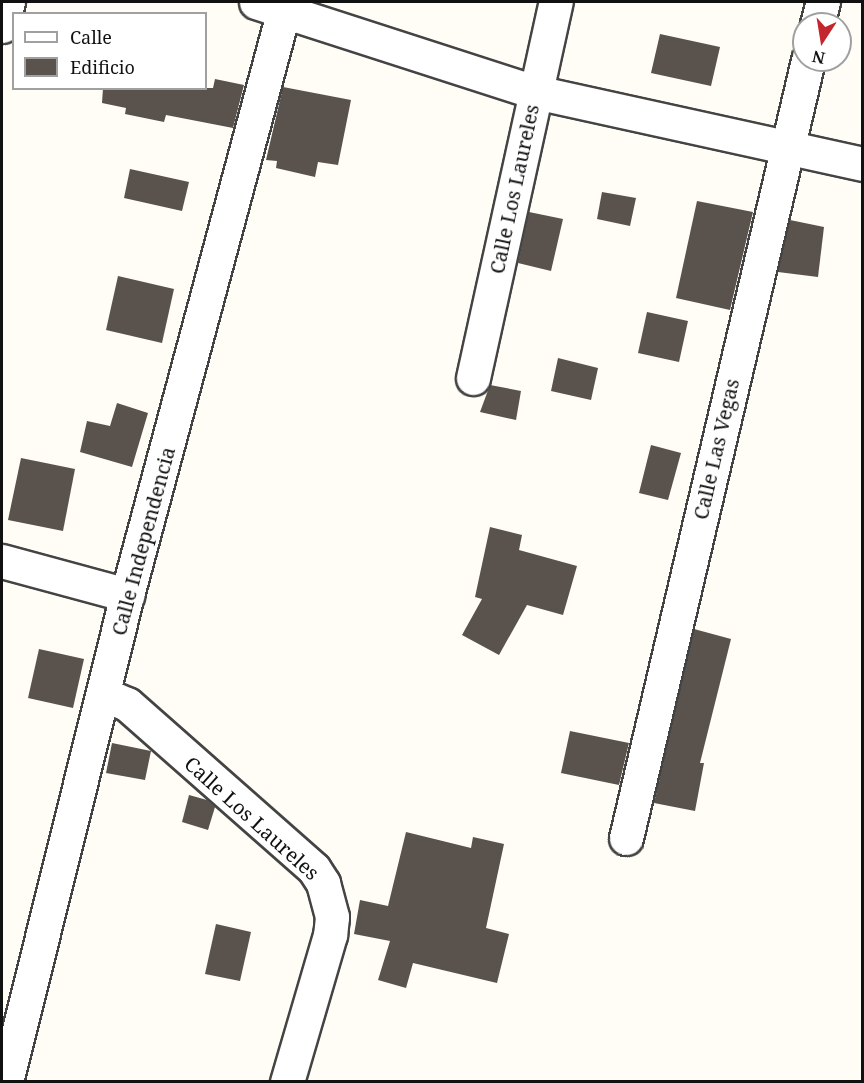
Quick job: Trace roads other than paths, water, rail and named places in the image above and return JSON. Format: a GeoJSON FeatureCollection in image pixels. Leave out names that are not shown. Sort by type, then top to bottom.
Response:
{"type":"FeatureCollection","features":[{"type":"Feature","properties":{"kind":"street"},"geometry":{"type":"LineString","coordinates":[[2,26],[8,2]]}},
{"type":"Feature","properties":{"kind":"street","name":"Calle Los Laureles"},"geometry":{"type":"LineString","coordinates":[[473,378],[556,2]]}},
{"type":"Feature","properties":{"kind":"street"},"geometry":{"type":"LineString","coordinates":[[275,5],[535,92],[862,164]]}},
{"type":"Feature","properties":{"kind":"street","name":"Calle Independencia"},"geometry":{"type":"LineString","coordinates":[[6,1082],[275,5]]}},
{"type":"Feature","properties":{"kind":"street","name":"Calle Las Vegas"},"geometry":{"type":"LineString","coordinates":[[626,838],[805,72]]}},
{"type":"Feature","properties":{"kind":"street"},"geometry":{"type":"LineString","coordinates":[[2,561],[127,595]]}},
{"type":"Feature","properties":{"kind":"street","name":"Calle Los Laureles"},"geometry":{"type":"LineString","coordinates":[[103,694],[127,704],[314,869],[323,883],[332,917],[330,935],[286,1082]]}}]}
